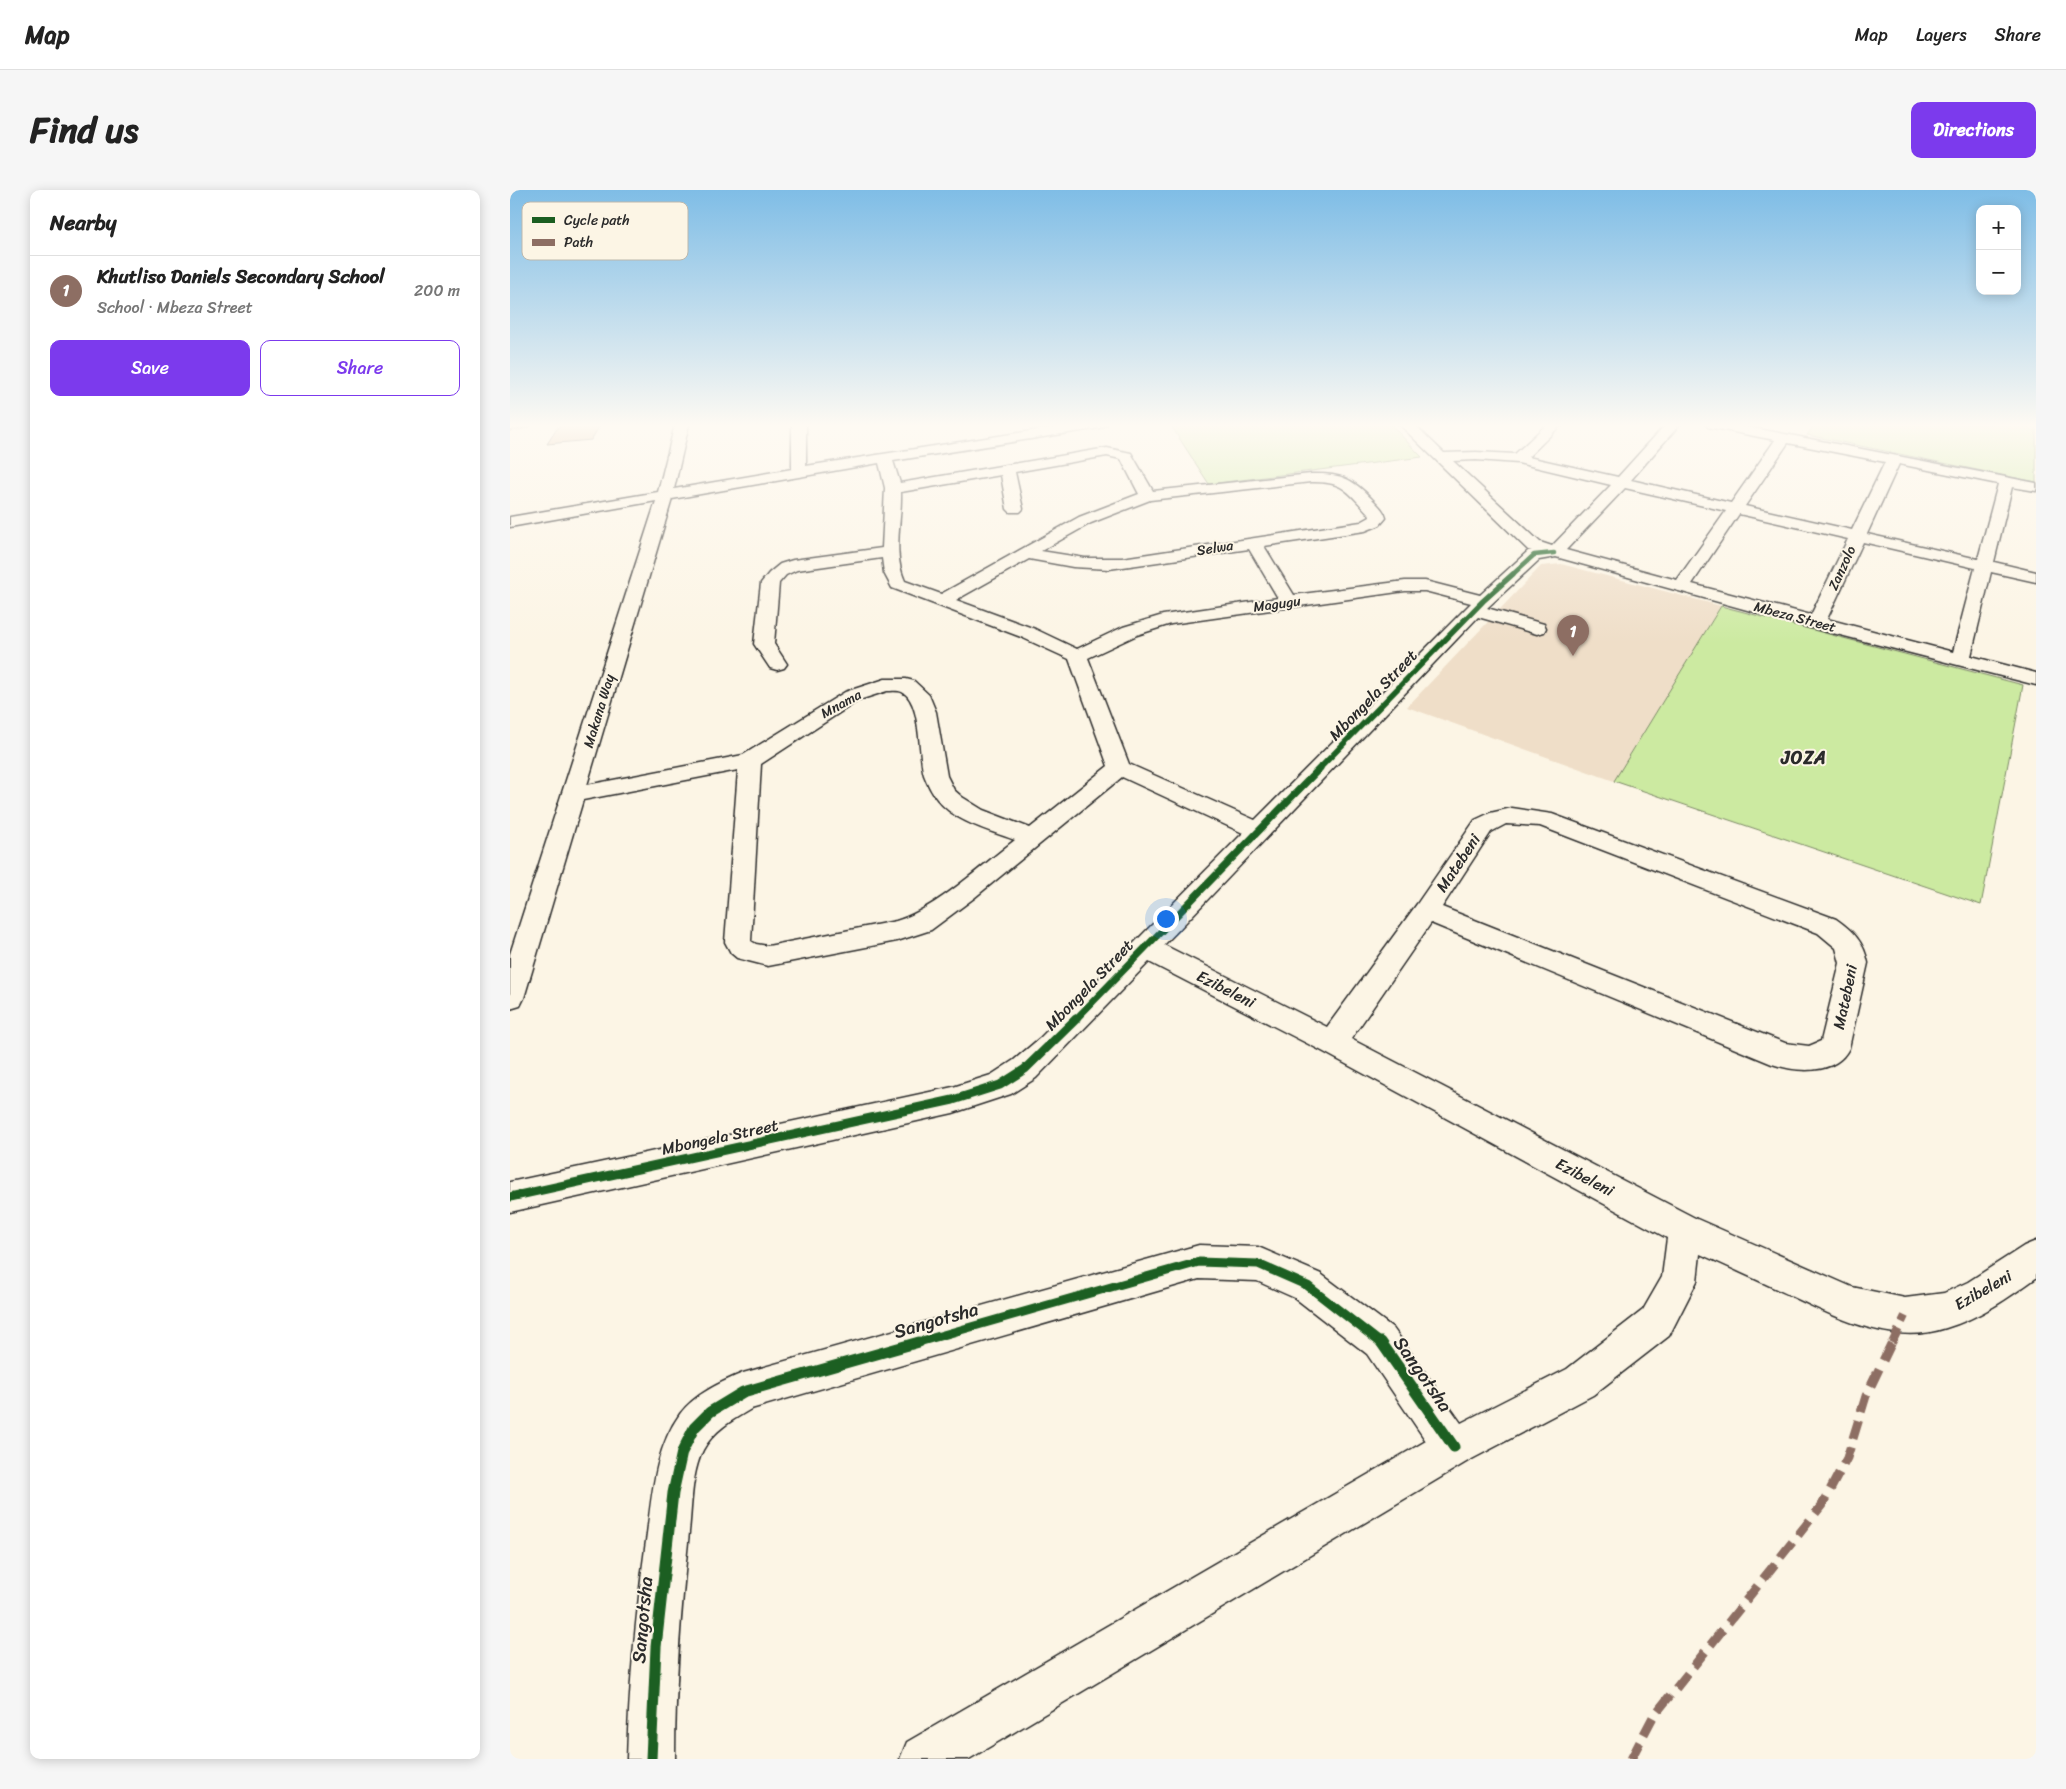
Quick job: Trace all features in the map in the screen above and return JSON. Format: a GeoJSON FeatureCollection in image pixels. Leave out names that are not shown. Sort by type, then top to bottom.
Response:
{"type":"FeatureCollection","features":[{"type":"Feature","properties":{"kind":"street"},"geometry":{"type":"LineString","coordinates":[[510,522],[658,497]]}},
{"type":"Feature","properties":{"kind":"street","name":"Makana Way"},"geometry":{"type":"LineString","coordinates":[[510,998],[520,929],[573,795],[665,497]]}},
{"type":"Feature","properties":{"kind":"street"},"geometry":{"type":"LineString","coordinates":[[892,497],[889,552],[893,576],[898,584],[1028,633],[1077,656],[1120,768],[1259,831]]}},
{"type":"Feature","properties":{"kind":"street"},"geometry":{"type":"LineString","coordinates":[[1013,497],[1015,509]]}},
{"type":"Feature","properties":{"kind":"street","name":"Selwa"},"geometry":{"type":"LineString","coordinates":[[942,601],[1026,552],[1103,511],[1144,497]]}},
{"type":"Feature","properties":{"kind":"street","name":"Selwa"},"geometry":{"type":"LineString","coordinates":[[1026,552],[1066,562],[1100,565],[1365,526],[1378,518],[1377,513],[1361,497]]}},
{"type":"Feature","properties":{"kind":"street","name":"Mbeza Street"},"geometry":{"type":"LineString","coordinates":[[1483,497],[1534,546],[1554,553],[2036,679]]}},
{"type":"Feature","properties":{"kind":"street"},"geometry":{"type":"LineString","coordinates":[[1554,553],[1607,497]]}},
{"type":"Feature","properties":{"kind":"street"},"geometry":{"type":"LineString","coordinates":[[1683,497],[2036,577]]}},
{"type":"Feature","properties":{"kind":"street"},"geometry":{"type":"LineString","coordinates":[[1681,587],[1743,497]]}},
{"type":"Feature","properties":{"kind":"street","name":"Zanzolo"},"geometry":{"type":"LineString","coordinates":[[1816,622],[1875,497]]}},
{"type":"Feature","properties":{"kind":"street"},"geometry":{"type":"LineString","coordinates":[[1960,660],[2002,497]]}},
{"type":"Feature","properties":{"kind":"street"},"geometry":{"type":"LineString","coordinates":[[1253,542],[1289,602]]}},
{"type":"Feature","properties":{"kind":"street"},"geometry":{"type":"LineString","coordinates":[[778,664],[764,644],[770,583],[775,575],[782,569],[794,565],[889,552]]}},
{"type":"Feature","properties":{"kind":"street","name":"Mbongela Street"},"geometry":{"type":"LineString","coordinates":[[510,1197],[953,1100],[1000,1085],[1025,1069],[1050,1046],[1144,947],[1479,606],[1534,555],[1554,553]]}},
{"type":"Feature","properties":{"kind":"street","name":"Magugu"},"geometry":{"type":"LineString","coordinates":[[1077,656],[1148,624],[1169,619],[1405,586],[1425,586],[1537,628]]}},
{"type":"Feature","properties":{"kind":"street","name":"Mnama"},"geometry":{"type":"LineString","coordinates":[[573,795],[750,761],[852,696],[869,688],[886,684],[905,686],[919,694],[925,708],[935,773],[944,793],[957,805],[1033,838]]}},
{"type":"Feature","properties":{"kind":"street"},"geometry":{"type":"LineString","coordinates":[[750,761],[738,942],[741,948],[748,952],[768,956],[896,931],[922,923],[966,892],[1120,768]]}},
{"type":"Feature","properties":{"kind":"street","name":"Matebeni"},"geometry":{"type":"LineString","coordinates":[[1332,1043],[1426,911],[1483,826],[1497,818],[1519,815],[1544,819],[1827,926],[1844,938],[1853,949],[1854,963],[1834,1048],[1821,1056],[1804,1060],[1782,1055],[1426,911]]}},
{"type":"Feature","properties":{"kind":"street","name":"Ezibeleni"},"geometry":{"type":"LineString","coordinates":[[1144,947],[1332,1043],[1685,1230],[1851,1305],[1905,1316],[1945,1311],[1981,1294],[2036,1258]]}},
{"type":"Feature","properties":{"kind":"street"},"geometry":{"type":"LineString","coordinates":[[924,1759],[1454,1447],[1580,1382],[1656,1323],[1679,1281],[1685,1230]]}},
{"type":"Feature","properties":{"kind":"street","name":"Sangotsha"},"geometry":{"type":"LineString","coordinates":[[651,1759],[651,1714],[659,1603],[677,1466],[694,1428],[718,1406],[743,1392],[1200,1262],[1258,1264],[1308,1286],[1380,1341],[1454,1447]]}},
{"type":"Feature","properties":{"kind":"shaded area"},"geometry":{"type":"Polygon","coordinates":[[[1561,564],[1721,606],[1614,781],[1407,707],[1541,566],[1561,564]]]}},
{"type":"Feature","properties":{"kind":"green space"},"geometry":{"type":"Polygon","coordinates":[[[1721,606],[2023,685],[1981,905],[1614,781],[1721,606]]]}},
{"type":"Feature","properties":{"kind":"marked path"},"geometry":{"type":"LineString","coordinates":[[1631,1759],[1653,1717],[1822,1505],[1847,1458],[1866,1396],[1905,1316]]}},
{"type":"Feature","properties":{"kind":"cycle path"},"geometry":{"type":"LineString","coordinates":[[510,1197],[953,1100],[1000,1085],[1025,1069],[1050,1046],[1483,601],[1534,555],[1554,553]]}},
{"type":"Feature","properties":{"kind":"cycle path"},"geometry":{"type":"LineString","coordinates":[[651,1759],[652,1703],[658,1618],[678,1465],[687,1439],[699,1422],[743,1392],[1199,1262],[1258,1264],[1308,1286],[1380,1341],[1454,1447]]}},
{"type":"Feature","properties":{"kind":"place","name":"Khutliso Daniels Secondary School"},"geometry":{"type":"Point","coordinates":[1573,656]}},
{"type":"Feature","properties":{"kind":"district","name":"JOZA"},"geometry":{"type":"Point","coordinates":[1804,758]}}]}
